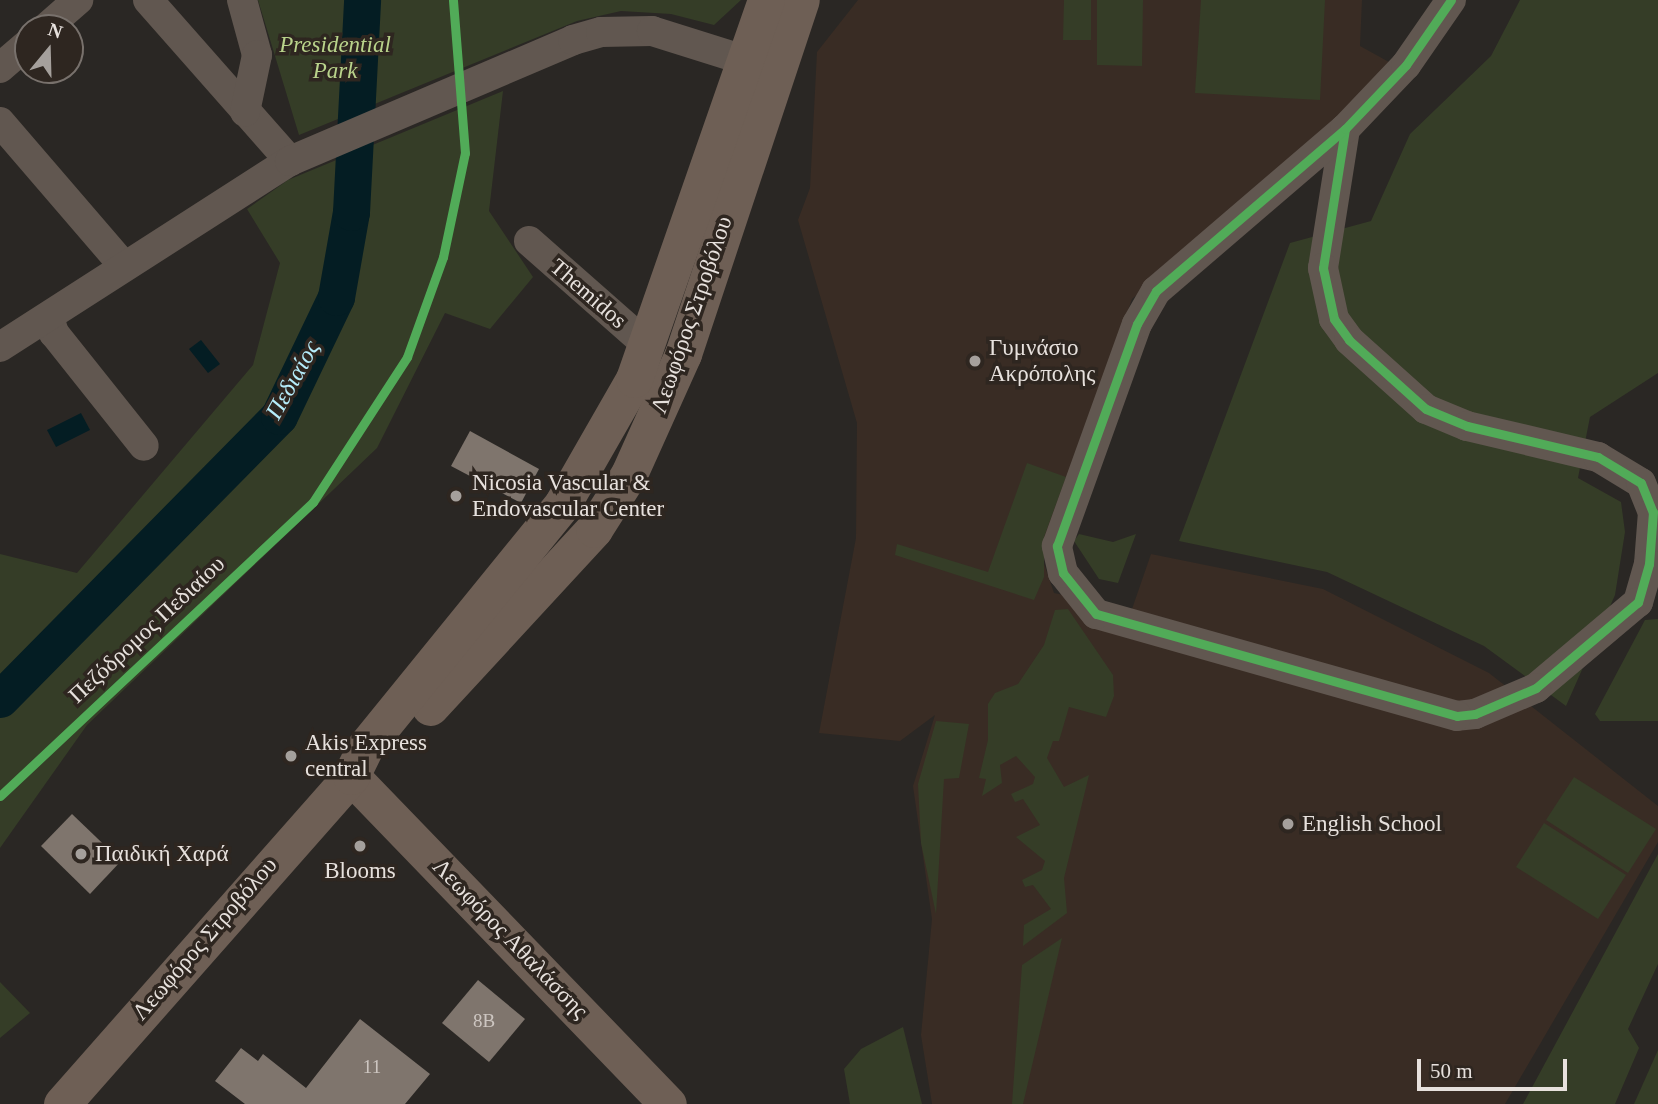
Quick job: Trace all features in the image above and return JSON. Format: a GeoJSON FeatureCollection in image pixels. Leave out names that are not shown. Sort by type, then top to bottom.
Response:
{"type":"FeatureCollection","features":[{"type":"Feature","properties":{"kind":"main road","name":"Λεωφόρος Στροβόλου"},"geometry":{"type":"LineString","coordinates":[[351,776],[381,761],[594,529],[629,474],[683,354],[758,64],[766,0]]}},
{"type":"Feature","properties":{"kind":"main road","name":"Λεωφόρος Στροβόλου"},"geometry":{"type":"LineString","coordinates":[[62,1104],[351,776],[365,747],[563,503],[621,406],[648,345],[758,64],[801,0]]}},
{"type":"Feature","properties":{"kind":"main road"},"geometry":{"type":"LineString","coordinates":[[563,503],[594,529]]}},
{"type":"Feature","properties":{"kind":"main road","name":"Λεωφόρος Αθαλάσσης"},"geometry":{"type":"LineString","coordinates":[[351,776],[668,1104]]}},
{"type":"Feature","properties":{"kind":"street"},"geometry":{"type":"LineString","coordinates":[[62,14],[79,0]]}},
{"type":"Feature","properties":{"kind":"street"},"geometry":{"type":"LineString","coordinates":[[148,0],[245,112],[303,155]]}},
{"type":"Feature","properties":{"kind":"street"},"geometry":{"type":"LineString","coordinates":[[242,0],[257,55],[245,112]]}},
{"type":"Feature","properties":{"kind":"street"},"geometry":{"type":"LineString","coordinates":[[1345,129],[1323,268],[1334,318],[1349,340],[1426,409],[1466,426],[1598,457],[1641,482],[1650,501],[1653,537],[1638,602],[1536,688],[1489,711],[1457,716],[1096,614],[1063,573],[1058,561],[1060,530],[1143,308],[1172,274],[1246,215],[1345,129],[1406,65],[1451,0]]}},
{"type":"Feature","properties":{"kind":"street"},"geometry":{"type":"LineString","coordinates":[[0,347],[303,155],[573,40],[627,31],[683,37],[758,64]]}},
{"type":"Feature","properties":{"kind":"street"},"geometry":{"type":"LineString","coordinates":[[0,68],[14,56]]}},
{"type":"Feature","properties":{"kind":"street"},"geometry":{"type":"LineString","coordinates":[[0,122],[124,266]]}},
{"type":"Feature","properties":{"kind":"street","name":"Themidos"},"geometry":{"type":"LineString","coordinates":[[529,241],[648,345]]}},
{"type":"Feature","properties":{"kind":"street"},"geometry":{"type":"LineString","coordinates":[[49,317],[54,333],[144,446]]}},
{"type":"Feature","properties":{"kind":"shaded area"},"geometry":{"type":"Polygon","coordinates":[[[858,0],[1362,0],[1360,46],[1389,62],[1340,126],[1132,299],[1041,555],[1054,593],[1132,609],[1151,554],[1323,589],[1489,673],[1658,806],[1658,842],[1505,1104],[932,1104],[921,1035],[932,919],[913,786],[935,715],[900,741],[819,733],[856,538],[857,423],[798,220],[810,188],[817,52],[858,0]]]}},
{"type":"Feature","properties":{"kind":"green space","name":"Presidential Park"},"geometry":{"type":"Polygon","coordinates":[[[258,0],[741,0],[714,25],[671,14],[621,11],[577,21],[299,135],[258,0]]]}},
{"type":"Feature","properties":{"kind":"green space"},"geometry":{"type":"Polygon","coordinates":[[[1064,0],[1091,0],[1091,40],[1063,40],[1064,0]]]}},
{"type":"Feature","properties":{"kind":"green space"},"geometry":{"type":"Polygon","coordinates":[[[1097,0],[1143,0],[1142,66],[1097,65],[1097,0]]]}},
{"type":"Feature","properties":{"kind":"green space"},"geometry":{"type":"Polygon","coordinates":[[[1201,0],[1325,0],[1320,100],[1195,93],[1201,0]]]}},
{"type":"Feature","properties":{"kind":"green space"},"geometry":{"type":"Polygon","coordinates":[[[1520,0],[1658,0],[1658,373],[1590,417],[1578,478],[1621,502],[1625,532],[1615,595],[1566,706],[1484,646],[1327,572],[1179,541],[1290,243],[1371,221],[1410,134],[1491,56],[1520,0]]]}},
{"type":"Feature","properties":{"kind":"green space"},"geometry":{"type":"Polygon","coordinates":[[[503,91],[489,211],[533,277],[490,329],[445,313],[377,448],[87,725],[0,848],[0,554],[77,573],[253,365],[280,263],[247,209],[288,180],[503,91]]]}},
{"type":"Feature","properties":{"kind":"green space"},"geometry":{"type":"Polygon","coordinates":[[[1027,463],[1066,477],[1044,537],[1044,577],[1034,600],[895,555],[897,544],[988,572],[1027,463]]]}},
{"type":"Feature","properties":{"kind":"green space"},"geometry":{"type":"Polygon","coordinates":[[[1079,534],[1113,542],[1136,534],[1118,583],[1099,579],[1074,541],[1079,534]]]}},
{"type":"Feature","properties":{"kind":"green space"},"geometry":{"type":"Polygon","coordinates":[[[1068,609],[1113,675],[1114,696],[1106,717],[1069,707],[1059,741],[1053,741],[1047,758],[1064,787],[1089,775],[1064,878],[1067,913],[1023,946],[1024,925],[1051,909],[1033,885],[1025,887],[1022,880],[1042,870],[1045,861],[1016,837],[1040,825],[1023,799],[1015,802],[1011,794],[1033,784],[1035,777],[1016,756],[1000,765],[1002,783],[982,796],[986,779],[979,778],[988,740],[988,704],[995,693],[1018,684],[1044,645],[1055,610],[1068,609]]]}},
{"type":"Feature","properties":{"kind":"green space"},"geometry":{"type":"Polygon","coordinates":[[[1658,619],[1658,721],[1600,721],[1595,714],[1645,620],[1658,619]]]}},
{"type":"Feature","properties":{"kind":"green space"},"geometry":{"type":"Polygon","coordinates":[[[936,721],[969,724],[959,778],[944,779],[936,914],[921,843],[918,784],[936,721]]]}},
{"type":"Feature","properties":{"kind":"green space"},"geometry":{"type":"Polygon","coordinates":[[[1574,777],[1656,829],[1628,873],[1546,820],[1574,777]]]}},
{"type":"Feature","properties":{"kind":"green space"},"geometry":{"type":"Polygon","coordinates":[[[1544,823],[1626,875],[1598,919],[1516,867],[1544,823]]]}},
{"type":"Feature","properties":{"kind":"green space"},"geometry":{"type":"Polygon","coordinates":[[[1658,854],[1658,964],[1628,1029],[1639,1048],[1615,1104],[1523,1104],[1658,854]]]}},
{"type":"Feature","properties":{"kind":"green space"},"geometry":{"type":"Polygon","coordinates":[[[1062,938],[1023,1104],[1012,1104],[1022,965],[1062,938]]]}},
{"type":"Feature","properties":{"kind":"green space"},"geometry":{"type":"Polygon","coordinates":[[[0,982],[30,1013],[0,1038],[0,982]]]}},
{"type":"Feature","properties":{"kind":"green space"},"geometry":{"type":"Polygon","coordinates":[[[903,1027],[922,1104],[850,1104],[844,1069],[861,1049],[903,1027]]]}},
{"type":"Feature","properties":{"kind":"green space"},"geometry":{"type":"Polygon","coordinates":[[[1658,1050],[1658,1104],[1634,1104],[1658,1050]]]}},
{"type":"Feature","properties":{"kind":"water"},"geometry":{"type":"Polygon","coordinates":[[[201,340],[220,364],[208,373],[189,349],[201,340]]]}},
{"type":"Feature","properties":{"kind":"water"},"geometry":{"type":"Polygon","coordinates":[[[81,413],[90,430],[56,447],[47,430],[81,413]]]}},
{"type":"Feature","properties":{"kind":"building"},"geometry":{"type":"Polygon","coordinates":[[[470,431],[539,469],[521,503],[451,466],[470,431]]]}},
{"type":"Feature","properties":{"kind":"building","name":"Παιδική Χαρά"},"geometry":{"type":"Polygon","coordinates":[[[72,814],[121,861],[90,894],[41,846],[72,814]]]}},
{"type":"Feature","properties":{"kind":"building"},"geometry":{"type":"Polygon","coordinates":[[[478,980],[525,1019],[489,1062],[442,1023],[478,980]]]}},
{"type":"Feature","properties":{"kind":"building"},"geometry":{"type":"Polygon","coordinates":[[[360,1019],[430,1074],[405,1104],[245,1104],[215,1081],[241,1048],[258,1061],[263,1054],[306,1088],[360,1019]]]}},
{"type":"Feature","properties":{"kind":"waterway","name":"Πεδιαίος"},"geometry":{"type":"LineString","coordinates":[[0,699],[279,416],[336,297],[351,212],[362,0]]}},
{"type":"Feature","properties":{"kind":"cycle path","name":"Πεζόδρομος Πεδιαίου"},"geometry":{"type":"LineString","coordinates":[[0,796],[313,502],[407,357],[443,257],[465,153],[453,0]]}},
{"type":"Feature","properties":{"kind":"cycle path"},"geometry":{"type":"LineString","coordinates":[[1345,129],[1323,268],[1334,319],[1349,340],[1426,409],[1467,426],[1598,457],[1641,483],[1653,512],[1649,564],[1638,602],[1536,688],[1475,714],[1457,716],[1096,614],[1063,573],[1057,546],[1137,324],[1156,291],[1345,129],[1406,65],[1451,0]]}},
{"type":"Feature","properties":{"kind":"place","name":"Γυμνάσιο Ακρόπολης"},"geometry":{"type":"Point","coordinates":[975,361]}},
{"type":"Feature","properties":{"kind":"place","name":"Nicosia Vascular & Endovascular Center"},"geometry":{"type":"Point","coordinates":[456,496]}},
{"type":"Feature","properties":{"kind":"place","name":"Akis Express central"},"geometry":{"type":"Point","coordinates":[291,756]}},
{"type":"Feature","properties":{"kind":"place","name":"English School"},"geometry":{"type":"Point","coordinates":[1288,824]}},
{"type":"Feature","properties":{"kind":"place","name":"Blooms"},"geometry":{"type":"Point","coordinates":[360,846]}},
{"type":"Feature","properties":{"kind":"place","name":"Παιδική Χαρά"},"geometry":{"type":"Point","coordinates":[81,854]}}]}
